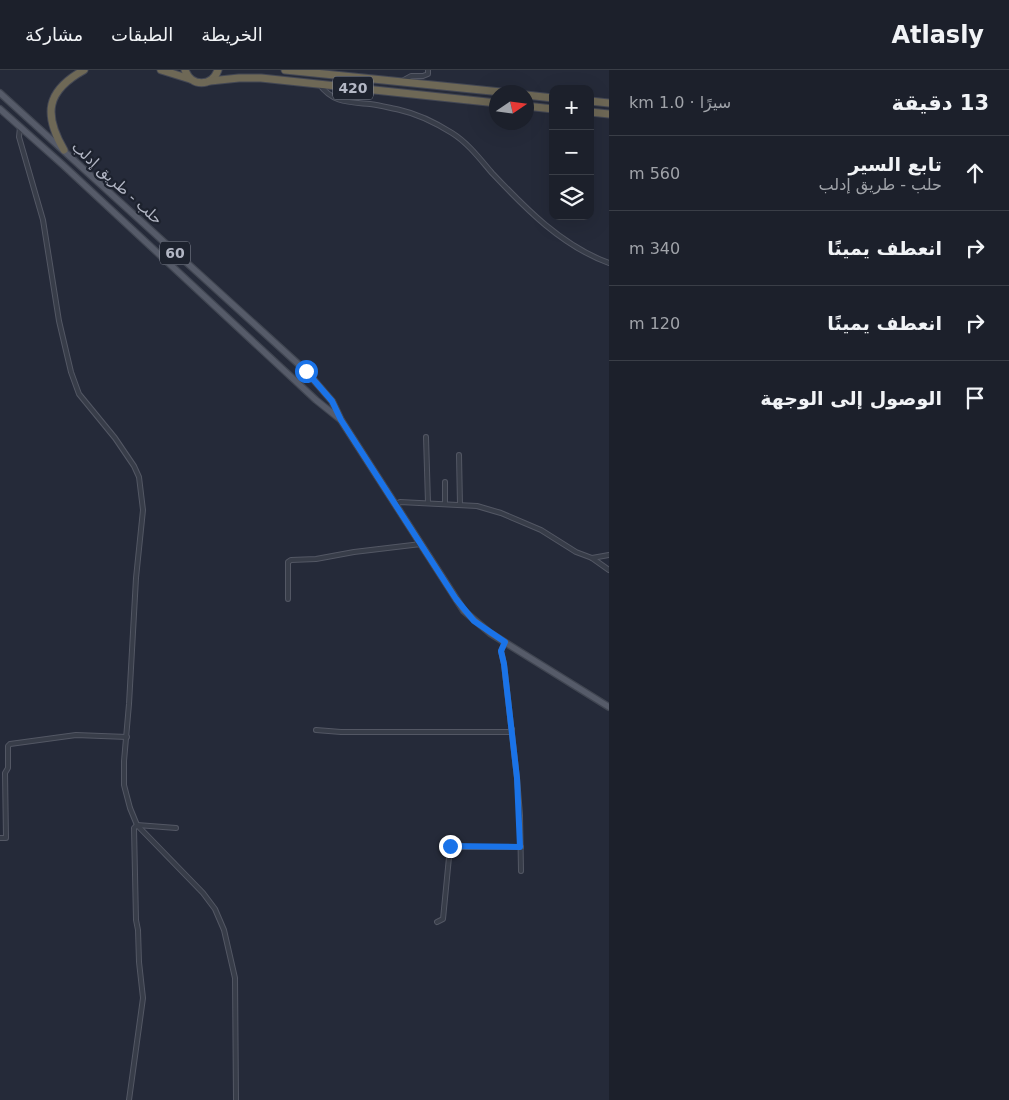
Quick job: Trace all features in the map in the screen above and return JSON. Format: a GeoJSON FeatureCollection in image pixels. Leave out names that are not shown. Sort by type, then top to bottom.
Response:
{"type":"FeatureCollection","features":[{"type":"Feature","properties":{"kind":"highway"},"geometry":{"type":"LineString","coordinates":[[64,150],[52,125],[50,110],[52,102],[62,86],[84,70]]}},
{"type":"Feature","properties":{"kind":"highway"},"geometry":{"type":"LineString","coordinates":[[162,70],[201,83],[210,81],[218,70]]}},
{"type":"Feature","properties":{"kind":"highway"},"geometry":{"type":"LineString","coordinates":[[185,70],[191,80]]}},
{"type":"Feature","properties":{"kind":"highway","name":"420"},"geometry":{"type":"LineString","coordinates":[[284,70],[489,91]]}},
{"type":"Feature","properties":{"kind":"highway","name":"420"},"geometry":{"type":"LineString","coordinates":[[210,81],[255,78],[489,102]]}},
{"type":"Feature","properties":{"kind":"highway"},"geometry":{"type":"LineString","coordinates":[[534,96],[549,98]]}},
{"type":"Feature","properties":{"kind":"highway"},"geometry":{"type":"LineString","coordinates":[[594,101],[609,103]]}},
{"type":"Feature","properties":{"kind":"highway"},"geometry":{"type":"LineString","coordinates":[[534,107],[549,109]]}},
{"type":"Feature","properties":{"kind":"highway"},"geometry":{"type":"LineString","coordinates":[[594,112],[609,114]]}},
{"type":"Feature","properties":{"kind":"main road","name":"حلب - طريق إدلب"},"geometry":{"type":"LineString","coordinates":[[0,93],[306,371],[332,401],[341,420],[464,611],[490,633],[609,707]]}},
{"type":"Feature","properties":{"kind":"main road","name":"حلب - طريق إدلب"},"geometry":{"type":"LineString","coordinates":[[0,108],[316,400],[341,420]]}},
{"type":"Feature","properties":{"kind":"main road"},"geometry":{"type":"LineString","coordinates":[[57,159],[64,150]]}},
{"type":"Feature","properties":{"kind":"street"},"geometry":{"type":"LineString","coordinates":[[400,82],[413,76],[425,76],[428,74],[428,70]]}},
{"type":"Feature","properties":{"kind":"street"},"geometry":{"type":"LineString","coordinates":[[319,84],[328,94],[346,103],[371,104],[401,110],[424,118],[453,134],[471,149],[526,208],[560,238],[609,263]]}},
{"type":"Feature","properties":{"kind":"street"},"geometry":{"type":"LineString","coordinates":[[20,127],[18,138],[43,220],[59,321],[71,372],[79,394],[116,438],[139,477],[143,510],[136,578],[124,785],[137,825],[203,893],[215,909],[224,930],[235,978],[236,1100]]}},
{"type":"Feature","properties":{"kind":"street"},"geometry":{"type":"LineString","coordinates":[[426,437],[428,503]]}},
{"type":"Feature","properties":{"kind":"street"},"geometry":{"type":"LineString","coordinates":[[459,455],[460,505]]}},
{"type":"Feature","properties":{"kind":"street"},"geometry":{"type":"LineString","coordinates":[[444,482],[445,504]]}},
{"type":"Feature","properties":{"kind":"street"},"geometry":{"type":"LineString","coordinates":[[395,504],[400,502],[477,506],[501,512],[533,526],[576,552],[592,558],[609,570]]}},
{"type":"Feature","properties":{"kind":"street"},"geometry":{"type":"LineString","coordinates":[[288,599],[288,562],[291,560],[316,559],[354,552],[421,544]]}},
{"type":"Feature","properties":{"kind":"street"},"geometry":{"type":"LineString","coordinates":[[592,558],[609,555]]}},
{"type":"Feature","properties":{"kind":"street"},"geometry":{"type":"LineString","coordinates":[[505,642],[501,651],[512,729],[520,815],[521,870]]}},
{"type":"Feature","properties":{"kind":"street"},"geometry":{"type":"LineString","coordinates":[[316,730],[508,732],[512,729]]}},
{"type":"Feature","properties":{"kind":"street"},"geometry":{"type":"LineString","coordinates":[[0,838],[6,838],[5,773],[8,768],[8,746],[10,744],[76,735],[127,737]]}},
{"type":"Feature","properties":{"kind":"street"},"geometry":{"type":"LineString","coordinates":[[137,825],[176,828]]}},
{"type":"Feature","properties":{"kind":"street"},"geometry":{"type":"LineString","coordinates":[[129,1100],[143,998],[138,962],[138,930],[136,920],[134,828],[137,825]]}},
{"type":"Feature","properties":{"kind":"street"},"geometry":{"type":"LineString","coordinates":[[436,922],[443,919],[450,846],[520,847]]}},
{"type":"Feature","properties":{"kind":"route"},"geometry":{"type":"LineString","coordinates":[[306,371],[332,401],[341,420],[464,611],[474,621],[505,642],[501,651],[517,778],[520,847],[450,846]]}}]}
